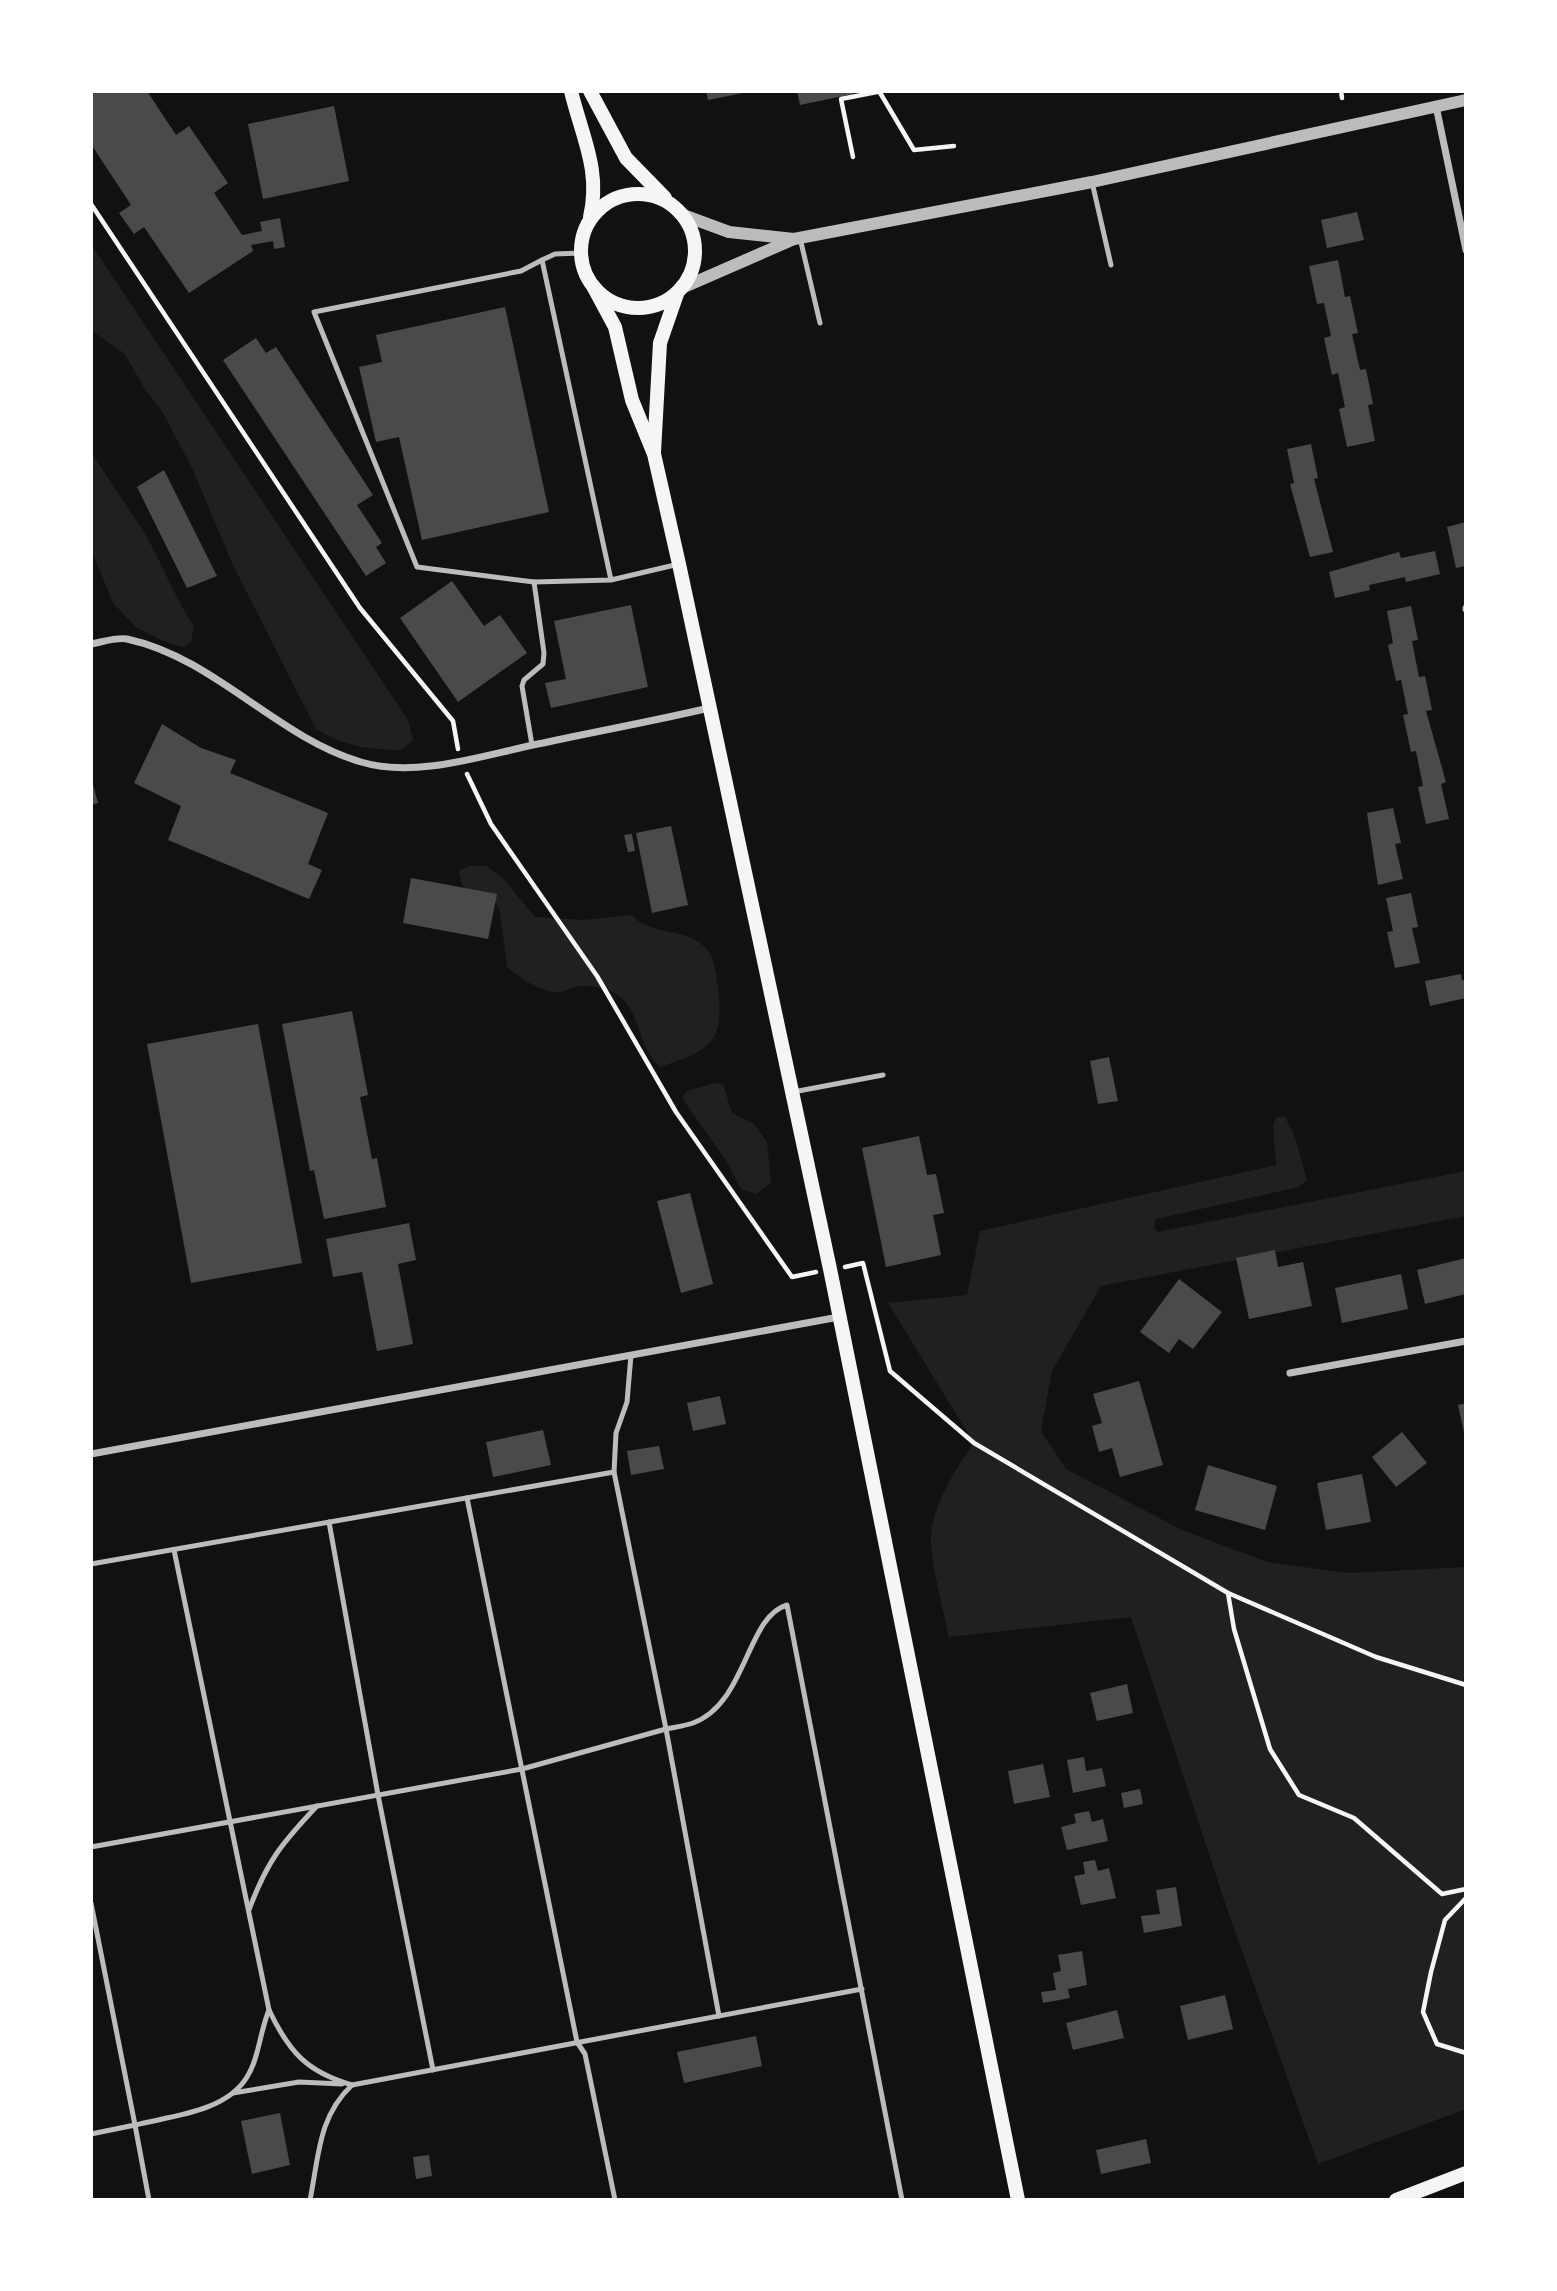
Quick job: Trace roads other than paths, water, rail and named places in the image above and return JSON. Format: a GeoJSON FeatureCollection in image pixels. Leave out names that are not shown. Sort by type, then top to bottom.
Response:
{"type":"FeatureCollection","features":[{"type":"Feature","properties":{"kind":"main road"},"geometry":{"type":"LineString","coordinates":[[571,91],[594,170],[595,197],[581,253],[585,273],[615,327],[632,400],[654,454],[679,564],[840,1317],[1018,2200]]}},
{"type":"Feature","properties":{"kind":"main road"},"geometry":{"type":"LineString","coordinates":[[590,91],[626,158],[678,211],[694,239],[696,256],[660,343],[654,454]]}},
{"type":"Feature","properties":{"kind":"main road"},"geometry":{"type":"LineString","coordinates":[[589,222],[600,209],[614,199],[631,194],[648,194],[678,211]]}},
{"type":"Feature","properties":{"kind":"main road"},"geometry":{"type":"LineString","coordinates":[[594,288],[622,307],[639,309],[656,306],[681,289]]}},
{"type":"Feature","properties":{"kind":"main road"},"geometry":{"type":"LineString","coordinates":[[1396,2200],[1466,2173]]}},
{"type":"Feature","properties":{"kind":"street"},"geometry":{"type":"LineString","coordinates":[[681,289],[797,239],[1092,181],[1466,100]]}},
{"type":"Feature","properties":{"kind":"street"},"geometry":{"type":"LineString","coordinates":[[1436,106],[1466,250]]}},
{"type":"Feature","properties":{"kind":"street"},"geometry":{"type":"LineString","coordinates":[[678,211],[729,232],[797,239]]}},
{"type":"Feature","properties":{"kind":"street"},"geometry":{"type":"LineString","coordinates":[[91,644],[125,638],[161,651],[189,664],[326,748],[361,762],[393,768],[460,760],[709,708]]}},
{"type":"Feature","properties":{"kind":"street"},"geometry":{"type":"LineString","coordinates":[[91,1454],[840,1317]]}},
{"type":"Feature","properties":{"kind":"street"},"geometry":{"type":"LineString","coordinates":[[1290,1373],[1466,1341]]}},
{"type":"Feature","properties":{"kind":"lane"},"geometry":{"type":"LineString","coordinates":[[1092,181],[1111,265]]}},
{"type":"Feature","properties":{"kind":"lane"},"geometry":{"type":"LineString","coordinates":[[797,239],[820,323]]}},
{"type":"Feature","properties":{"kind":"lane"},"geometry":{"type":"LineString","coordinates":[[581,253],[555,254],[521,271],[314,312],[417,567],[534,582],[611,580],[679,564]]}},
{"type":"Feature","properties":{"kind":"lane"},"geometry":{"type":"LineString","coordinates":[[542,260],[611,580]]}},
{"type":"Feature","properties":{"kind":"lane"},"geometry":{"type":"LineString","coordinates":[[532,745],[522,687],[524,680],[542,664],[544,653],[534,582]]}},
{"type":"Feature","properties":{"kind":"lane"},"geometry":{"type":"LineString","coordinates":[[793,1092],[883,1074]]}},
{"type":"Feature","properties":{"kind":"lane"},"geometry":{"type":"LineString","coordinates":[[631,1355],[627,1402],[616,1433],[614,1472],[667,1729],[719,2016]]}},
{"type":"Feature","properties":{"kind":"lane"},"geometry":{"type":"LineString","coordinates":[[91,1564],[614,1472]]}},
{"type":"Feature","properties":{"kind":"lane"},"geometry":{"type":"LineString","coordinates":[[467,1498],[577,2042],[585,2054],[615,2200]]}},
{"type":"Feature","properties":{"kind":"lane"},"geometry":{"type":"LineString","coordinates":[[329,1522],[378,1795],[433,2070]]}},
{"type":"Feature","properties":{"kind":"lane"},"geometry":{"type":"LineString","coordinates":[[174,1550],[269,2010],[281,2034],[298,2055],[322,2076],[352,2085]]}},
{"type":"Feature","properties":{"kind":"lane"},"geometry":{"type":"LineString","coordinates":[[91,1847],[522,1769],[694,1723],[719,1706],[741,1673],[758,1634],[776,1608],[788,1605],[902,2200]]}},
{"type":"Feature","properties":{"kind":"lane"},"geometry":{"type":"LineString","coordinates":[[249,1911],[263,1872],[280,1845],[317,1806]]}},
{"type":"Feature","properties":{"kind":"lane"},"geometry":{"type":"LineString","coordinates":[[91,1903],[149,2200]]}},
{"type":"Feature","properties":{"kind":"lane"},"geometry":{"type":"LineString","coordinates":[[91,2134],[203,2108],[232,2093],[299,2082],[352,2085],[862,1989]]}},
{"type":"Feature","properties":{"kind":"lane"},"geometry":{"type":"LineString","coordinates":[[232,2093],[247,2077],[269,2010]]}},
{"type":"Feature","properties":{"kind":"lane"},"geometry":{"type":"LineString","coordinates":[[310,2200],[323,2128],[336,2100],[352,2085]]}}]}
